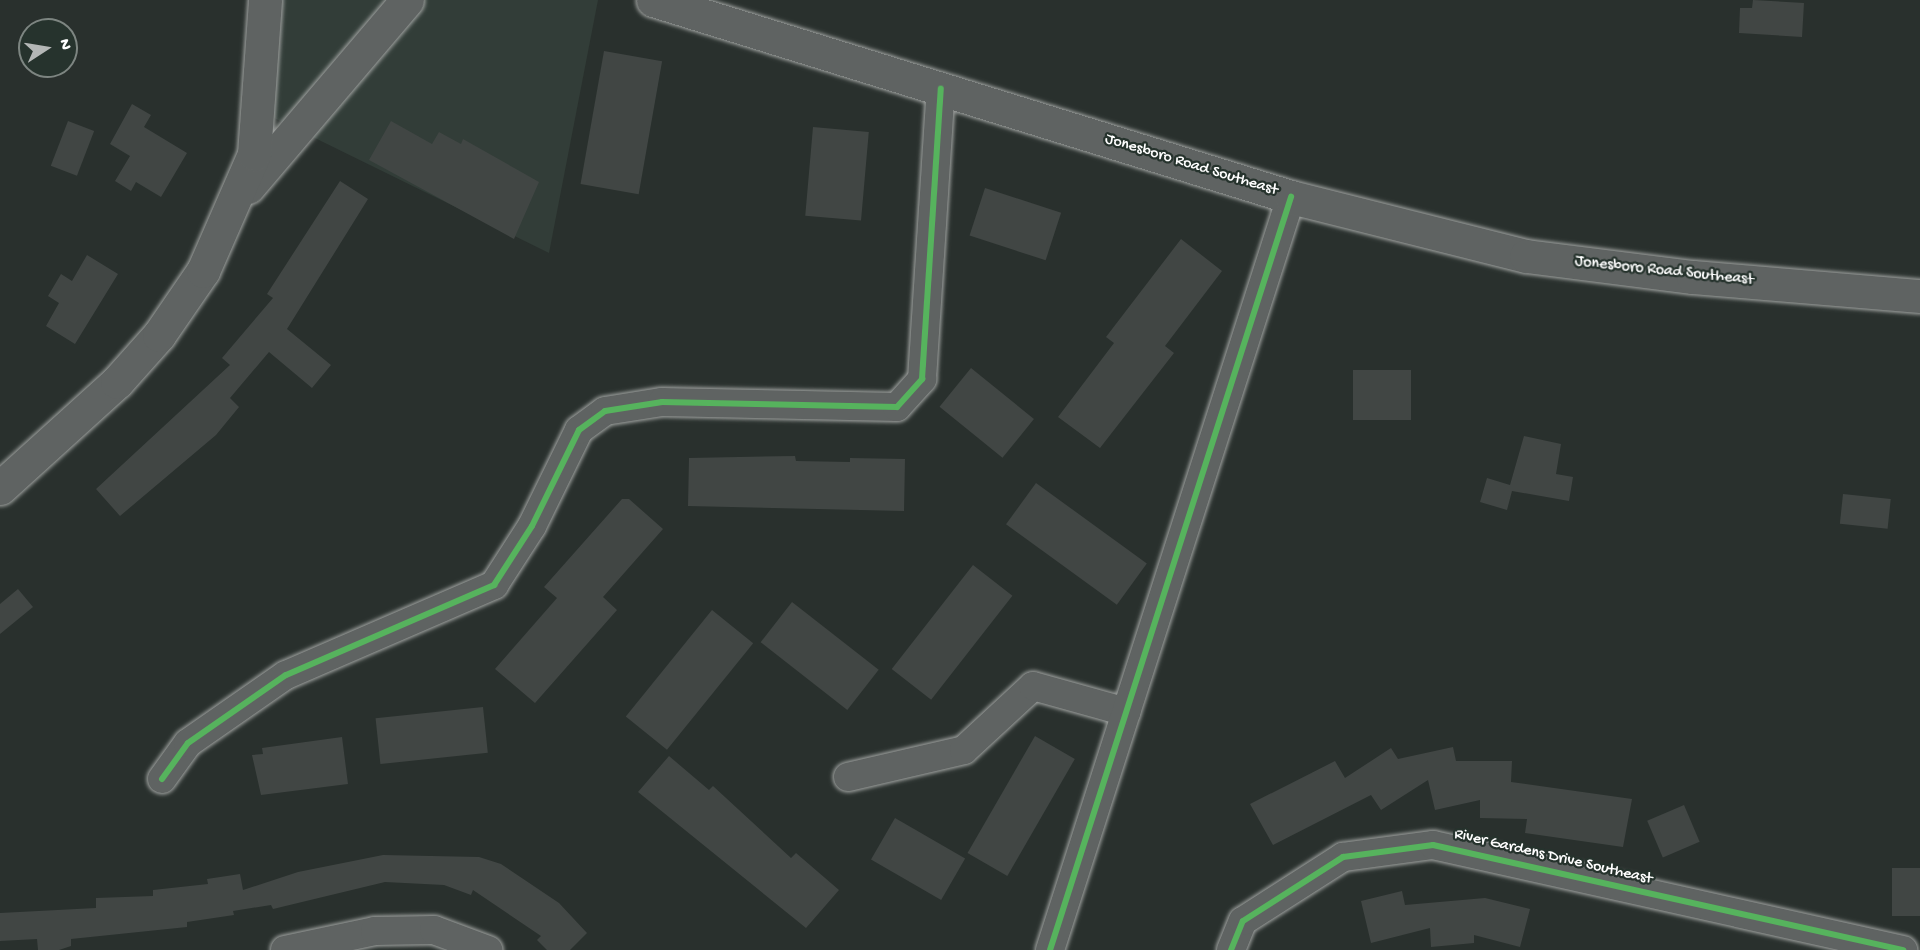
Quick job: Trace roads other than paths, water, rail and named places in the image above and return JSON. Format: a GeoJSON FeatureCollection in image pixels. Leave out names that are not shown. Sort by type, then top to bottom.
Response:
{"type":"FeatureCollection","features":[{"type":"Feature","properties":{"kind":"main road"},"geometry":{"type":"LineString","coordinates":[[0,488],[117,382],[159,335],[203,271],[239,198],[254,154],[265,0]]}},
{"type":"Feature","properties":{"kind":"main road"},"geometry":{"type":"LineString","coordinates":[[239,198],[407,0]]}},
{"type":"Feature","properties":{"kind":"main road","name":"Jonesboro Road Southeast"},"geometry":{"type":"LineString","coordinates":[[653,0],[1291,197],[1526,256],[1693,278],[1920,296]]}},
{"type":"Feature","properties":{"kind":"street"},"geometry":{"type":"LineString","coordinates":[[162,779],[188,743],[286,675],[494,585],[532,526],[579,430],[605,411],[662,402],[897,406],[922,379],[941,89]]}},
{"type":"Feature","properties":{"kind":"street"},"geometry":{"type":"LineString","coordinates":[[1050,950],[1291,197]]}},
{"type":"Feature","properties":{"kind":"street"},"geometry":{"type":"LineString","coordinates":[[848,777],[964,750],[1033,686],[1126,712]]}},
{"type":"Feature","properties":{"kind":"street","name":"River Gardens Drive Southeast"},"geometry":{"type":"LineString","coordinates":[[1231,950],[1243,921],[1343,857],[1433,844],[1903,950]]}},
{"type":"Feature","properties":{"kind":"street"},"geometry":{"type":"LineString","coordinates":[[285,950],[375,931],[434,930],[488,950]]}}]}
